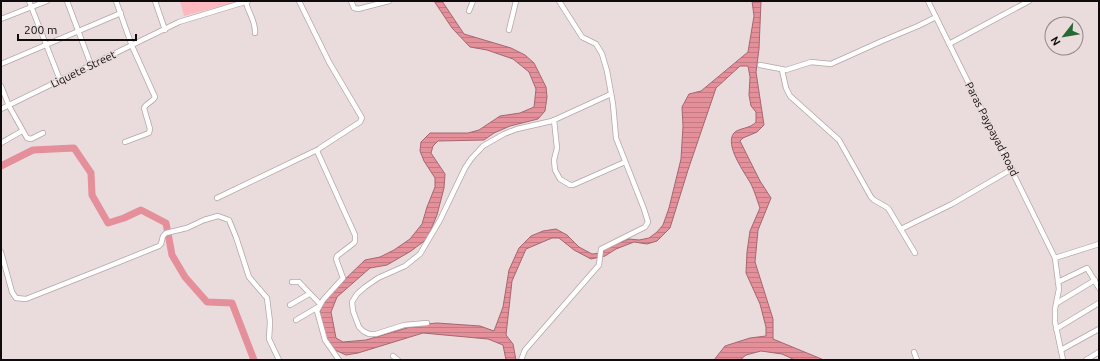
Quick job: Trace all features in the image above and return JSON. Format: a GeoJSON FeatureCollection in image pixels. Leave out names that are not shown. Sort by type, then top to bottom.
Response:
{"type":"FeatureCollection","features":[{"type":"Feature","properties":{"kind":"street"},"geometry":{"type":"LineString","coordinates":[[29,1],[60,80]]}},
{"type":"Feature","properties":{"kind":"street"},"geometry":{"type":"LineString","coordinates":[[1,19],[47,1]]}},
{"type":"Feature","properties":{"kind":"street"},"geometry":{"type":"LineString","coordinates":[[67,1],[91,65]]}},
{"type":"Feature","properties":{"kind":"street"},"geometry":{"type":"LineString","coordinates":[[116,1],[132,46],[155,97],[154,100],[144,108],[150,129],[149,133],[125,142]]}},
{"type":"Feature","properties":{"kind":"street"},"geometry":{"type":"LineString","coordinates":[[155,1],[165,30]]}},
{"type":"Feature","properties":{"kind":"street"},"geometry":{"type":"LineString","coordinates":[[247,1],[248,12],[255,24],[255,33]]}},
{"type":"Feature","properties":{"kind":"street","name":"Liquete Street"},"geometry":{"type":"LineString","coordinates":[[1,110],[188,19],[247,1]]}},
{"type":"Feature","properties":{"kind":"street"},"geometry":{"type":"LineString","coordinates":[[217,198],[317,150],[360,122],[362,118],[329,62],[299,1]]}},
{"type":"Feature","properties":{"kind":"street"},"geometry":{"type":"LineString","coordinates":[[351,1],[354,8],[358,9],[389,1]]}},
{"type":"Feature","properties":{"kind":"street"},"geometry":{"type":"LineString","coordinates":[[469,11],[472,1]]}},
{"type":"Feature","properties":{"kind":"street"},"geometry":{"type":"LineString","coordinates":[[508,30],[516,1]]}},
{"type":"Feature","properties":{"kind":"street"},"geometry":{"type":"LineString","coordinates":[[521,360],[525,350],[597,268],[601,259],[601,249],[645,227],[648,222],[616,138],[611,94],[604,61],[599,49],[593,42],[582,37],[558,1]]}},
{"type":"Feature","properties":{"kind":"street","name":"Paras Paypayad Road"},"geometry":{"type":"LineString","coordinates":[[928,1],[1055,258],[1059,293],[1055,315],[1056,329],[1063,360]]}},
{"type":"Feature","properties":{"kind":"street"},"geometry":{"type":"LineString","coordinates":[[949,44],[1029,1]]}},
{"type":"Feature","properties":{"kind":"street"},"geometry":{"type":"LineString","coordinates":[[1,64],[121,13]]}},
{"type":"Feature","properties":{"kind":"street"},"geometry":{"type":"LineString","coordinates":[[760,65],[782,70],[811,62],[828,64],[834,63],[862,49],[936,17]]}},
{"type":"Feature","properties":{"kind":"street"},"geometry":{"type":"LineString","coordinates":[[782,70],[786,88],[790,96],[839,140],[871,197],[888,208],[915,253]]}},
{"type":"Feature","properties":{"kind":"street"},"geometry":{"type":"LineString","coordinates":[[1,86],[9,106],[22,131],[28,139],[43,133]]}},
{"type":"Feature","properties":{"kind":"street"},"geometry":{"type":"LineString","coordinates":[[427,323],[404,325],[376,334],[369,334],[363,331],[359,326],[353,312],[352,302],[364,287],[378,278],[405,266],[420,254],[440,220],[465,168],[483,146],[496,138],[517,129],[539,125],[554,120],[611,94]]}},
{"type":"Feature","properties":{"kind":"street"},"geometry":{"type":"LineString","coordinates":[[554,120],[557,148],[554,165],[557,176],[564,182],[573,185],[625,162]]}},
{"type":"Feature","properties":{"kind":"street"},"geometry":{"type":"LineString","coordinates":[[1,143],[22,131]]}},
{"type":"Feature","properties":{"kind":"street"},"geometry":{"type":"LineString","coordinates":[[296,320],[319,306],[343,278],[336,256],[354,243],[356,238],[317,150]]}},
{"type":"Feature","properties":{"kind":"street"},"geometry":{"type":"LineString","coordinates":[[901,229],[952,204],[1012,169]]}},
{"type":"Feature","properties":{"kind":"street"},"geometry":{"type":"LineString","coordinates":[[1,252],[12,292],[16,298],[26,299],[159,246],[161,244],[162,236],[168,232],[187,228],[204,220],[218,216],[229,220],[250,277],[267,298],[270,322],[269,339],[279,360]]}},
{"type":"Feature","properties":{"kind":"street"},"geometry":{"type":"LineString","coordinates":[[1055,258],[1099,244]]}},
{"type":"Feature","properties":{"kind":"street"},"geometry":{"type":"LineString","coordinates":[[1058,282],[1085,268],[1089,270],[1099,288]]}},
{"type":"Feature","properties":{"kind":"street"},"geometry":{"type":"LineString","coordinates":[[1057,303],[1095,280]]}},
{"type":"Feature","properties":{"kind":"street"},"geometry":{"type":"LineString","coordinates":[[292,282],[299,282],[319,306],[318,316],[325,340],[339,360]]}},
{"type":"Feature","properties":{"kind":"street"},"geometry":{"type":"LineString","coordinates":[[290,305],[309,294]]}},
{"type":"Feature","properties":{"kind":"street"},"geometry":{"type":"LineString","coordinates":[[1056,329],[1099,304]]}},
{"type":"Feature","properties":{"kind":"street"},"geometry":{"type":"LineString","coordinates":[[1061,350],[1099,329]]}},
{"type":"Feature","properties":{"kind":"street"},"geometry":{"type":"LineString","coordinates":[[914,352],[917,360]]}},
{"type":"Feature","properties":{"kind":"street"},"geometry":{"type":"LineString","coordinates":[[1086,360],[1099,352]]}},
{"type":"Feature","properties":{"kind":"street"},"geometry":{"type":"LineString","coordinates":[[393,356],[398,360]]}},
{"type":"Feature","properties":{"kind":"shaded area"},"geometry":{"type":"Polygon","coordinates":[[[180,1],[240,1],[184,16],[180,1]]]}},
{"type":"Feature","properties":{"kind":"shaded area"},"geometry":{"type":"Polygon","coordinates":[[[434,1],[442,1],[464,34],[511,48],[525,55],[534,63],[546,87],[547,97],[545,111],[538,119],[510,126],[494,133],[484,140],[438,141],[433,146],[431,153],[445,174],[444,188],[437,215],[427,239],[411,251],[387,265],[370,268],[337,297],[331,312],[336,338],[343,342],[366,340],[417,325],[437,323],[480,326],[494,331],[503,307],[509,270],[519,248],[531,236],[543,231],[556,229],[567,235],[579,247],[592,254],[602,253],[608,247],[629,239],[639,240],[649,238],[657,232],[663,225],[669,208],[681,159],[683,126],[682,107],[689,94],[701,91],[748,52],[754,16],[752,1],[761,1],[759,49],[756,72],[764,125],[757,132],[743,138],[740,141],[760,181],[771,198],[758,230],[755,262],[773,319],[773,339],[824,360],[795,360],[782,354],[761,351],[746,355],[740,360],[714,360],[725,346],[750,338],[766,336],[766,327],[760,304],[746,273],[750,231],[760,208],[752,187],[736,159],[732,144],[732,138],[736,131],[751,126],[756,122],[756,112],[751,106],[749,95],[750,77],[748,66],[740,66],[716,88],[670,228],[657,241],[647,244],[634,242],[616,249],[605,256],[591,259],[574,250],[559,238],[552,238],[526,249],[512,281],[506,335],[513,344],[516,360],[506,360],[503,345],[488,339],[423,333],[358,353],[346,355],[335,350],[328,342],[323,330],[319,315],[322,305],[337,287],[365,260],[380,257],[394,250],[410,239],[422,224],[435,187],[435,178],[424,161],[420,151],[421,142],[430,133],[468,133],[479,130],[500,116],[520,113],[534,107],[536,89],[529,72],[513,59],[487,50],[470,47],[452,28],[434,1]]]}},
{"type":"Feature","properties":{"kind":"waterway"},"geometry":{"type":"LineString","coordinates":[[1,166],[33,150],[74,148],[91,173],[92,195],[108,223],[124,218],[141,210],[166,223],[172,255],[185,277],[207,302],[232,303],[254,360]]}}]}
